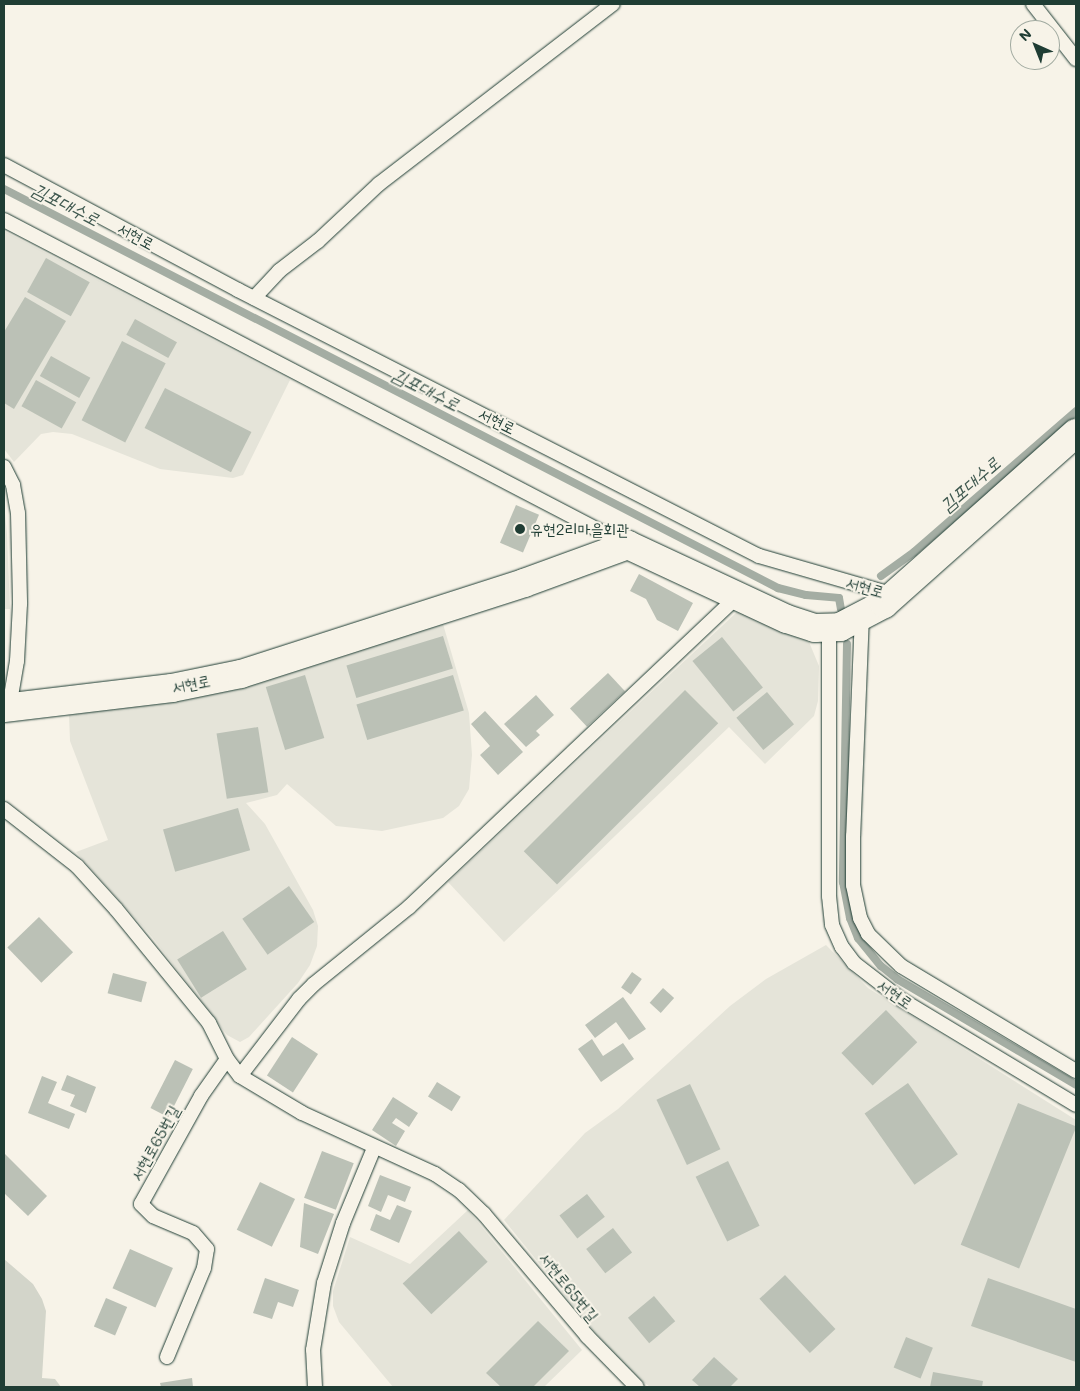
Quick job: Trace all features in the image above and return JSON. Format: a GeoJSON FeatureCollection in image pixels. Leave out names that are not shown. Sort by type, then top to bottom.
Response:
{"type":"FeatureCollection","features":[{"type":"Feature","properties":{"kind":"street","name":"서현로"},"geometry":{"type":"LineString","coordinates":[[7,708],[172,688],[241,674],[515,586],[628,545],[787,619],[815,628],[840,627],[894,595],[1076,433]]}},
{"type":"Feature","properties":{"kind":"lane"},"geometry":{"type":"LineString","coordinates":[[254,298],[279,271],[318,241],[379,184],[613,4]]}},
{"type":"Feature","properties":{"kind":"lane"},"geometry":{"type":"LineString","coordinates":[[1033,4],[1076,59]]}},
{"type":"Feature","properties":{"kind":"lane","name":"서현로"},"geometry":{"type":"LineString","coordinates":[[4,165],[254,298],[759,556],[894,595]]}},
{"type":"Feature","properties":{"kind":"lane","name":"서현로"},"geometry":{"type":"LineString","coordinates":[[4,220],[628,545]]}},
{"type":"Feature","properties":{"kind":"lane"},"geometry":{"type":"LineString","coordinates":[[4,467],[13,485],[18,513],[19,614],[17,661],[7,708]]}},
{"type":"Feature","properties":{"kind":"lane"},"geometry":{"type":"LineString","coordinates":[[240,1076],[309,989],[409,907],[738,596]]}},
{"type":"Feature","properties":{"kind":"lane"},"geometry":{"type":"LineString","coordinates":[[862,615],[853,836],[854,886],[860,918],[868,934],[900,966],[1076,1071]]}},
{"type":"Feature","properties":{"kind":"lane","name":"서현로"},"geometry":{"type":"LineString","coordinates":[[829,628],[830,896],[832,926],[842,947],[854,963],[902,1000],[1076,1105]]}},
{"type":"Feature","properties":{"kind":"lane","name":"서현로65번길"},"geometry":{"type":"LineString","coordinates":[[4,809],[77,866],[116,909],[209,1023],[227,1059],[240,1076],[302,1113],[374,1148],[435,1174],[459,1190],[484,1214],[587,1336],[636,1387]]}},
{"type":"Feature","properties":{"kind":"lane","name":"서현로65번길"},"geometry":{"type":"LineString","coordinates":[[167,1357],[204,1268],[207,1249],[193,1233],[153,1216],[141,1204],[201,1096],[227,1059]]}},
{"type":"Feature","properties":{"kind":"lane"},"geometry":{"type":"LineString","coordinates":[[314,1387],[313,1350],[324,1283],[343,1224],[374,1148]]}},
{"type":"Feature","properties":{"kind":"shaded area"},"geometry":{"type":"Polygon","coordinates":[[[4,231],[290,380],[243,475],[233,478],[160,469],[72,434],[53,432],[41,434],[14,462],[4,449],[4,231]]]}},
{"type":"Feature","properties":{"kind":"shaded area"},"geometry":{"type":"Polygon","coordinates":[[[4,503],[7,534],[10,609],[4,609],[4,503]]]}},
{"type":"Feature","properties":{"kind":"shaded area"},"geometry":{"type":"Polygon","coordinates":[[[737,612],[759,617],[809,642],[819,666],[818,701],[814,716],[765,764],[729,727],[504,942],[448,882],[737,612]]]}},
{"type":"Feature","properties":{"kind":"shaded area"},"geometry":{"type":"Polygon","coordinates":[[[443,624],[469,713],[472,755],[469,789],[459,806],[443,818],[382,831],[336,826],[287,784],[277,795],[246,803],[265,824],[313,910],[318,926],[317,946],[310,965],[298,983],[249,1037],[240,1042],[227,1035],[152,937],[76,852],[108,840],[70,741],[69,715],[219,691],[443,624]]]}},
{"type":"Feature","properties":{"kind":"shaded area"},"geometry":{"type":"Polygon","coordinates":[[[826,945],[868,988],[1076,1120],[1076,1387],[650,1387],[625,1367],[504,1220],[585,1133],[618,1109],[730,1006],[766,979],[826,945]]]}},
{"type":"Feature","properties":{"kind":"shaded area"},"geometry":{"type":"Polygon","coordinates":[[[468,1210],[582,1350],[544,1387],[393,1387],[339,1322],[333,1306],[333,1291],[350,1237],[410,1264],[468,1210]]]}},
{"type":"Feature","properties":{"kind":"shaded area"},"geometry":{"type":"Polygon","coordinates":[[[4,1259],[33,1284],[42,1299],[46,1311],[42,1378],[55,1379],[61,1387],[4,1387],[4,1259]]]}},
{"type":"Feature","properties":{"kind":"building"},"geometry":{"type":"Polygon","coordinates":[[[46,258],[90,282],[71,316],[27,292],[46,258]]]}},
{"type":"Feature","properties":{"kind":"building"},"geometry":{"type":"Polygon","coordinates":[[[25,297],[66,321],[14,409],[4,403],[4,332],[25,297]]]}},
{"type":"Feature","properties":{"kind":"building"},"geometry":{"type":"Polygon","coordinates":[[[135,319],[177,342],[168,358],[126,335],[135,319]]]}},
{"type":"Feature","properties":{"kind":"building"},"geometry":{"type":"Polygon","coordinates":[[[122,341],[166,363],[125,443],[82,420],[122,341]]]}},
{"type":"Feature","properties":{"kind":"building"},"geometry":{"type":"Polygon","coordinates":[[[51,356],[90,378],[79,398],[40,376],[51,356]]]}},
{"type":"Feature","properties":{"kind":"building"},"geometry":{"type":"Polygon","coordinates":[[[36,380],[76,402],[62,429],[21,406],[36,380]]]}},
{"type":"Feature","properties":{"kind":"building"},"geometry":{"type":"Polygon","coordinates":[[[165,388],[251,432],[231,472],[145,428],[165,388]]]}},
{"type":"Feature","properties":{"kind":"building","name":"유현2리마을회관"},"geometry":{"type":"Polygon","coordinates":[[[516,505],[539,515],[523,553],[500,543],[516,505]]]}},
{"type":"Feature","properties":{"kind":"building"},"geometry":{"type":"Polygon","coordinates":[[[639,574],[693,603],[678,631],[657,620],[646,599],[630,591],[639,574]]]}},
{"type":"Feature","properties":{"kind":"building"},"geometry":{"type":"Polygon","coordinates":[[[443,636],[453,669],[356,698],[346,666],[443,636]]]}},
{"type":"Feature","properties":{"kind":"building"},"geometry":{"type":"Polygon","coordinates":[[[722,637],[763,688],[733,711],[692,661],[722,637]]]}},
{"type":"Feature","properties":{"kind":"building"},"geometry":{"type":"Polygon","coordinates":[[[608,673],[625,691],[587,727],[570,708],[608,673]]]}},
{"type":"Feature","properties":{"kind":"building"},"geometry":{"type":"Polygon","coordinates":[[[305,675],[324,738],[285,750],[266,687],[305,675]]]}},
{"type":"Feature","properties":{"kind":"building"},"geometry":{"type":"Polygon","coordinates":[[[453,675],[464,710],[367,740],[356,705],[453,675]]]}},
{"type":"Feature","properties":{"kind":"building"},"geometry":{"type":"Polygon","coordinates":[[[685,690],[718,723],[557,884],[524,851],[685,690]]]}},
{"type":"Feature","properties":{"kind":"building"},"geometry":{"type":"Polygon","coordinates":[[[767,692],[794,724],[763,750],[736,718],[767,692]]]}},
{"type":"Feature","properties":{"kind":"building"},"geometry":{"type":"Polygon","coordinates":[[[536,695],[554,715],[536,731],[540,735],[526,747],[504,724],[536,695]]]}},
{"type":"Feature","properties":{"kind":"building"},"geometry":{"type":"Polygon","coordinates":[[[485,711],[523,752],[498,775],[480,755],[490,746],[471,724],[485,711]]]}},
{"type":"Feature","properties":{"kind":"building"},"geometry":{"type":"Polygon","coordinates":[[[258,727],[268,792],[227,799],[217,734],[258,727]]]}},
{"type":"Feature","properties":{"kind":"building"},"geometry":{"type":"Polygon","coordinates":[[[238,808],[250,850],[175,872],[163,829],[238,808]]]}},
{"type":"Feature","properties":{"kind":"building"},"geometry":{"type":"Polygon","coordinates":[[[289,886],[314,922],[268,955],[242,919],[289,886]]]}},
{"type":"Feature","properties":{"kind":"building"},"geometry":{"type":"Polygon","coordinates":[[[39,917],[73,952],[41,983],[7,948],[39,917]]]}},
{"type":"Feature","properties":{"kind":"building"},"geometry":{"type":"Polygon","coordinates":[[[223,931],[247,969],[201,998],[177,960],[223,931]]]}},
{"type":"Feature","properties":{"kind":"building"},"geometry":{"type":"Polygon","coordinates":[[[632,972],[642,979],[631,994],[621,988],[632,972]]]}},
{"type":"Feature","properties":{"kind":"building"},"geometry":{"type":"Polygon","coordinates":[[[113,973],[147,982],[141,1002],[108,993],[113,973]]]}},
{"type":"Feature","properties":{"kind":"building"},"geometry":{"type":"Polygon","coordinates":[[[663,988],[674,998],[661,1013],[650,1003],[663,988]]]}},
{"type":"Feature","properties":{"kind":"building"},"geometry":{"type":"Polygon","coordinates":[[[623,997],[646,1029],[629,1040],[616,1022],[595,1038],[585,1025],[623,997]]]}},
{"type":"Feature","properties":{"kind":"building"},"geometry":{"type":"Polygon","coordinates":[[[886,1010],[917,1042],[873,1085],[841,1053],[886,1010]]]}},
{"type":"Feature","properties":{"kind":"building"},"geometry":{"type":"Polygon","coordinates":[[[292,1037],[318,1054],[293,1092],[267,1076],[292,1037]]]}},
{"type":"Feature","properties":{"kind":"building"},"geometry":{"type":"Polygon","coordinates":[[[592,1039],[603,1056],[623,1043],[634,1059],[601,1082],[578,1049],[592,1039]]]}},
{"type":"Feature","properties":{"kind":"building"},"geometry":{"type":"Polygon","coordinates":[[[175,1060],[193,1069],[168,1117],[150,1108],[175,1060]]]}},
{"type":"Feature","properties":{"kind":"building"},"geometry":{"type":"Polygon","coordinates":[[[67,1075],[96,1087],[86,1113],[70,1106],[75,1095],[61,1090],[67,1075]]]}},
{"type":"Feature","properties":{"kind":"building"},"geometry":{"type":"Polygon","coordinates":[[[42,1076],[57,1082],[48,1103],[75,1114],[69,1129],[28,1113],[42,1076]]]}},
{"type":"Feature","properties":{"kind":"building"},"geometry":{"type":"Polygon","coordinates":[[[437,1082],[461,1097],[452,1111],[428,1096],[437,1082]]]}},
{"type":"Feature","properties":{"kind":"building"},"geometry":{"type":"Polygon","coordinates":[[[908,1083],[958,1154],[914,1185],[865,1113],[908,1083]]]}},
{"type":"Feature","properties":{"kind":"building"},"geometry":{"type":"Polygon","coordinates":[[[690,1084],[720,1149],[687,1165],[656,1100],[690,1084]]]}},
{"type":"Feature","properties":{"kind":"building"},"geometry":{"type":"Polygon","coordinates":[[[393,1097],[418,1113],[409,1127],[396,1118],[392,1123],[405,1131],[396,1146],[372,1130],[393,1097]]]}},
{"type":"Feature","properties":{"kind":"building"},"geometry":{"type":"Polygon","coordinates":[[[1018,1103],[1076,1126],[1019,1268],[961,1245],[1018,1103]]]}},
{"type":"Feature","properties":{"kind":"building"},"geometry":{"type":"Polygon","coordinates":[[[322,1151],[354,1163],[336,1210],[304,1198],[322,1151]]]}},
{"type":"Feature","properties":{"kind":"building"},"geometry":{"type":"Polygon","coordinates":[[[4,1153],[47,1196],[28,1216],[4,1193],[4,1153]]]}},
{"type":"Feature","properties":{"kind":"building"},"geometry":{"type":"Polygon","coordinates":[[[728,1161],[760,1226],[727,1241],[696,1177],[728,1161]]]}},
{"type":"Feature","properties":{"kind":"building"},"geometry":{"type":"Polygon","coordinates":[[[380,1175],[411,1187],[405,1202],[388,1195],[381,1212],[368,1206],[380,1175]]]}},
{"type":"Feature","properties":{"kind":"building"},"geometry":{"type":"Polygon","coordinates":[[[260,1182],[295,1199],[272,1247],[237,1230],[260,1182]]]}},
{"type":"Feature","properties":{"kind":"building"},"geometry":{"type":"Polygon","coordinates":[[[587,1194],[605,1217],[577,1238],[559,1216],[587,1194]]]}},
{"type":"Feature","properties":{"kind":"building"},"geometry":{"type":"Polygon","coordinates":[[[304,1203],[334,1214],[318,1254],[300,1247],[304,1203]]]}},
{"type":"Feature","properties":{"kind":"building"},"geometry":{"type":"Polygon","coordinates":[[[397,1205],[412,1211],[399,1243],[370,1230],[376,1214],[390,1220],[397,1205]]]}},
{"type":"Feature","properties":{"kind":"building"},"geometry":{"type":"Polygon","coordinates":[[[613,1228],[632,1252],[605,1273],[586,1249],[613,1228]]]}},
{"type":"Feature","properties":{"kind":"building"},"geometry":{"type":"Polygon","coordinates":[[[459,1231],[488,1262],[431,1314],[403,1284],[459,1231]]]}},
{"type":"Feature","properties":{"kind":"building"},"geometry":{"type":"Polygon","coordinates":[[[130,1249],[173,1268],[155,1307],[113,1288],[130,1249]]]}},
{"type":"Feature","properties":{"kind":"building"},"geometry":{"type":"Polygon","coordinates":[[[785,1275],[835,1329],[810,1353],[759,1299],[785,1275]]]}},
{"type":"Feature","properties":{"kind":"building"},"geometry":{"type":"Polygon","coordinates":[[[265,1278],[299,1290],[293,1307],[278,1302],[272,1319],[253,1313],[265,1278]]]}},
{"type":"Feature","properties":{"kind":"building"},"geometry":{"type":"Polygon","coordinates":[[[988,1278],[1076,1309],[1076,1362],[971,1326],[988,1278]]]}},
{"type":"Feature","properties":{"kind":"building"},"geometry":{"type":"Polygon","coordinates":[[[654,1296],[675,1321],[649,1343],[628,1318],[654,1296]]]}},
{"type":"Feature","properties":{"kind":"building"},"geometry":{"type":"Polygon","coordinates":[[[106,1298],[127,1307],[115,1336],[94,1327],[106,1298]]]}},
{"type":"Feature","properties":{"kind":"building"},"geometry":{"type":"Polygon","coordinates":[[[538,1321],[569,1351],[533,1387],[501,1387],[486,1373],[538,1321]]]}},
{"type":"Feature","properties":{"kind":"building"},"geometry":{"type":"Polygon","coordinates":[[[906,1337],[933,1348],[921,1378],[894,1368],[906,1337]]]}},
{"type":"Feature","properties":{"kind":"building"},"geometry":{"type":"Polygon","coordinates":[[[714,1357],[738,1379],[730,1387],[700,1387],[692,1380],[714,1357]]]}},
{"type":"Feature","properties":{"kind":"building"},"geometry":{"type":"Polygon","coordinates":[[[933,1372],[983,1381],[982,1387],[930,1387],[933,1372]]]}},
{"type":"Feature","properties":{"kind":"building"},"geometry":{"type":"Polygon","coordinates":[[[192,1378],[193,1387],[161,1387],[160,1383],[192,1378]]]}},
{"type":"Feature","properties":{"kind":"waterway","name":"김포대수로"},"geometry":{"type":"LineString","coordinates":[[4,189],[778,588],[806,595],[839,598],[841,609]]}},
{"type":"Feature","properties":{"kind":"waterway","name":"김포대수로"},"geometry":{"type":"LineString","coordinates":[[881,576],[914,552],[1076,411]]}},
{"type":"Feature","properties":{"kind":"waterway"},"geometry":{"type":"LineString","coordinates":[[847,644],[843,882],[850,918],[858,938],[881,966],[897,979],[1076,1085]]}},
{"type":"Feature","properties":{"kind":"place","name":"유현2리마을회관"},"geometry":{"type":"Point","coordinates":[520,529]}}]}
